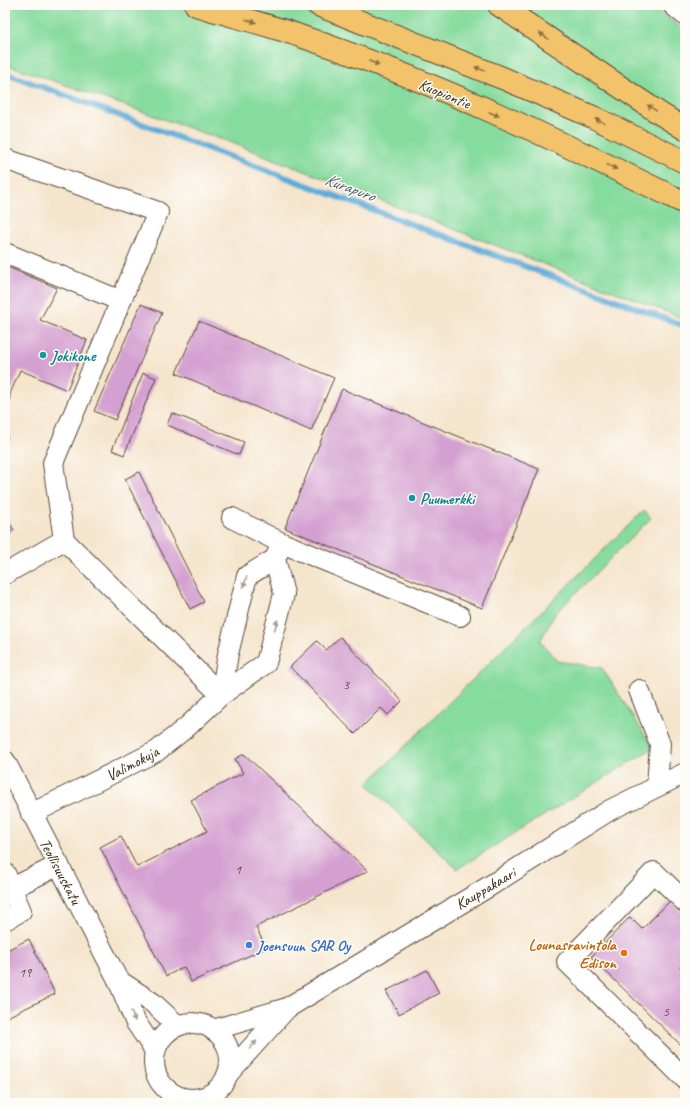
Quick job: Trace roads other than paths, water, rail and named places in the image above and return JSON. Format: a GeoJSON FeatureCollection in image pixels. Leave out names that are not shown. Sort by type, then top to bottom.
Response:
{"type":"FeatureCollection","features":[{"type":"Feature","properties":{"kind":"highway","name":"Kuopiontie"},"geometry":{"type":"LineString","coordinates":[[188,5],[205,8],[300,35],[399,73],[582,152],[685,203]]}},
{"type":"Feature","properties":{"kind":"highway"},"geometry":{"type":"LineString","coordinates":[[318,5],[505,79],[593,117],[685,162]]}},
{"type":"Feature","properties":{"kind":"highway"},"geometry":{"type":"LineString","coordinates":[[500,5],[685,129]]}},
{"type":"Feature","properties":{"kind":"street"},"geometry":{"type":"LineString","coordinates":[[673,5],[685,15]]}},
{"type":"Feature","properties":{"kind":"street"},"geometry":{"type":"LineString","coordinates":[[5,159],[158,212],[53,463],[64,540],[221,695]]}},
{"type":"Feature","properties":{"kind":"street"},"geometry":{"type":"LineString","coordinates":[[5,253],[121,301]]}},
{"type":"Feature","properties":{"kind":"street"},"geometry":{"type":"LineString","coordinates":[[232,518],[279,551],[460,616]]}},
{"type":"Feature","properties":{"kind":"street"},"geometry":{"type":"LineString","coordinates":[[5,574],[64,540]]}},
{"type":"Feature","properties":{"kind":"street"},"geometry":{"type":"LineString","coordinates":[[221,695],[228,654],[247,576],[279,551]]}},
{"type":"Feature","properties":{"kind":"street","name":"Valimokuja"},"geometry":{"type":"LineString","coordinates":[[31,814],[157,751],[188,726],[221,695],[266,663],[284,594],[279,551]]}},
{"type":"Feature","properties":{"kind":"street"},"geometry":{"type":"LineString","coordinates":[[639,690],[660,744],[657,786]]}},
{"type":"Feature","properties":{"kind":"street","name":"Teollisuuskatu"},"geometry":{"type":"LineString","coordinates":[[6,765],[59,864],[118,980],[135,1021],[155,1051]]}},
{"type":"Feature","properties":{"kind":"street","name":"Kauppakaari"},"geometry":{"type":"LineString","coordinates":[[213,1030],[287,1008],[488,887],[610,810],[685,773]]}},
{"type":"Feature","properties":{"kind":"street"},"geometry":{"type":"LineString","coordinates":[[5,920],[21,911],[8,880],[59,864]]}},
{"type":"Feature","properties":{"kind":"street"},"geometry":{"type":"LineString","coordinates":[[685,902],[654,872],[567,962],[685,1079]]}},
{"type":"Feature","properties":{"kind":"street","name":"Teollisuuskatu"},"geometry":{"type":"LineString","coordinates":[[118,980],[153,1003],[178,1026]]}},
{"type":"Feature","properties":{"kind":"street","name":"Kauppakaari"},"geometry":{"type":"LineString","coordinates":[[221,1089],[287,1008]]}},
{"type":"Feature","properties":{"kind":"street"},"geometry":{"type":"LineString","coordinates":[[190,1023],[202,1025],[213,1030],[222,1038],[228,1050],[230,1062],[221,1089],[200,1098],[180,1100],[160,1082],[154,1062],[155,1051],[164,1036],[178,1026],[190,1023]]}},
{"type":"Feature","properties":{"kind":"waterway","name":"Kurapuro"},"geometry":{"type":"LineString","coordinates":[[5,73],[685,326]]}},
{"type":"Feature","properties":{"kind":"place","name":"Jokikone"},"geometry":{"type":"Point","coordinates":[43,355]}},
{"type":"Feature","properties":{"kind":"place","name":"Puumerkki"},"geometry":{"type":"Point","coordinates":[412,498]}},
{"type":"Feature","properties":{"kind":"place","name":"Joensuun SAR Oy"},"geometry":{"type":"Point","coordinates":[249,945]}},
{"type":"Feature","properties":{"kind":"place","name":"Lounasravintola Edison"},"geometry":{"type":"Point","coordinates":[624,953]}}]}
